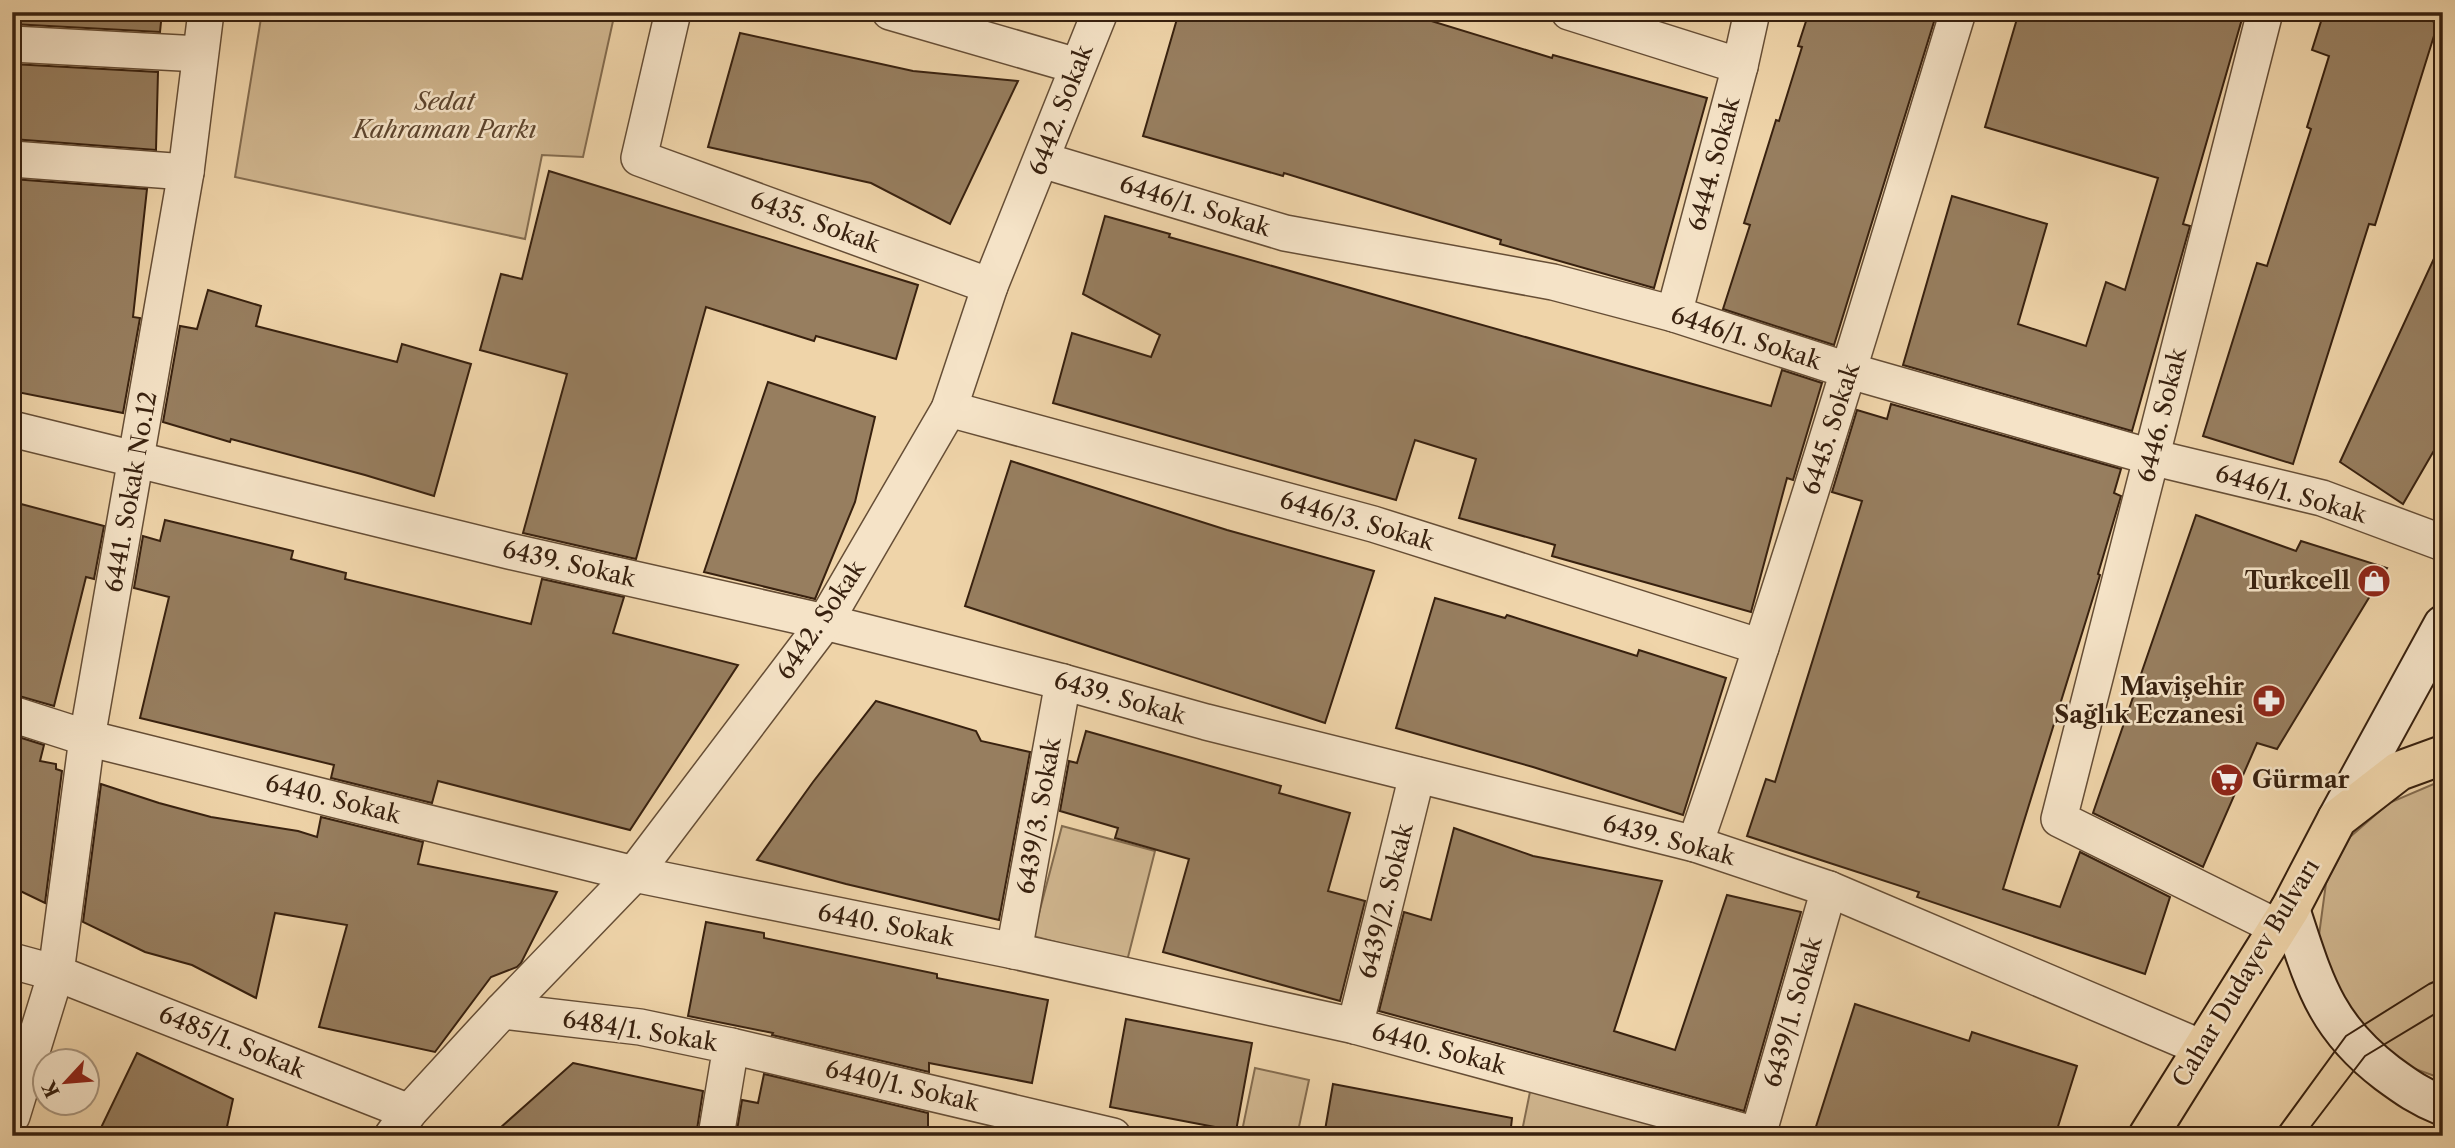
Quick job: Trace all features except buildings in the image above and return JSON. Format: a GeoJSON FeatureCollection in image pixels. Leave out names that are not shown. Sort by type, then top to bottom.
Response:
{"type":"FeatureCollection","features":[{"type":"Feature","properties":{"kind":"main road","name":"Cahar Dudayev Bulvarı"},"geometry":{"type":"LineString","coordinates":[[2148,1136],[2285,919],[2443,625]]}},
{"type":"Feature","properties":{"kind":"main road"},"geometry":{"type":"LineString","coordinates":[[2337,818],[2399,771],[2443,755]]}},
{"type":"Feature","properties":{"kind":"main road"},"geometry":{"type":"LineString","coordinates":[[2285,919],[2324,1004],[2346,1036],[2365,1056],[2419,1097],[2443,1105]]}},
{"type":"Feature","properties":{"kind":"street","name":"6441. Sokak No.12"},"geometry":{"type":"LineString","coordinates":[[12,1116],[56,973],[87,738],[186,172],[206,12]]}},
{"type":"Feature","properties":{"kind":"street","name":"6435. Sokak"},"geometry":{"type":"LineString","coordinates":[[673,12],[639,158],[990,286]]}},
{"type":"Feature","properties":{"kind":"street"},"geometry":{"type":"LineString","coordinates":[[890,12],[1077,66]]}},
{"type":"Feature","properties":{"kind":"street","name":"6442. Sokak"},"geometry":{"type":"LineString","coordinates":[[400,1124],[502,1011],[634,874],[825,622],[950,408],[990,286],[1100,12]]}},
{"type":"Feature","properties":{"kind":"street"},"geometry":{"type":"LineString","coordinates":[[1569,12],[1740,66]]}},
{"type":"Feature","properties":{"kind":"street","name":"6444. Sokak"},"geometry":{"type":"LineString","coordinates":[[1674,314],[1752,12]]}},
{"type":"Feature","properties":{"kind":"street","name":"6445. Sokak"},"geometry":{"type":"LineString","coordinates":[[1695,844],[1850,371],[1958,12]]}},
{"type":"Feature","properties":{"kind":"street","name":"6446. Sokak"},"geometry":{"type":"LineString","coordinates":[[2265,12],[2059,819],[2285,919]]}},
{"type":"Feature","properties":{"kind":"street"},"geometry":{"type":"LineString","coordinates":[[12,44],[200,54]]}},
{"type":"Feature","properties":{"kind":"street"},"geometry":{"type":"LineString","coordinates":[[12,159],[186,172]]}},
{"type":"Feature","properties":{"kind":"street","name":"6446/1. Sokak"},"geometry":{"type":"LineString","coordinates":[[1042,160],[1285,233],[1553,282],[1674,314],[1850,371],[2151,457],[2322,498],[2443,543]]}},
{"type":"Feature","properties":{"kind":"street","name":"6446/3. Sokak"},"geometry":{"type":"LineString","coordinates":[[950,408],[1373,524],[1761,647]]}},
{"type":"Feature","properties":{"kind":"street","name":"6439. Sokak"},"geometry":{"type":"LineString","coordinates":[[12,429],[509,551],[825,622],[1063,682],[1206,722],[1695,844],[1829,889],[2202,1048]]}},
{"type":"Feature","properties":{"kind":"street","name":"6439/3. Sokak"},"geometry":{"type":"LineString","coordinates":[[1014,951],[1063,682]]}},
{"type":"Feature","properties":{"kind":"street","name":"6440. Sokak"},"geometry":{"type":"LineString","coordinates":[[12,714],[87,738],[634,874],[1014,951],[1355,1026],[1667,1124],[1759,1135]]}},
{"type":"Feature","properties":{"kind":"street","name":"6439/2. Sokak"},"geometry":{"type":"LineString","coordinates":[[1355,1026],[1417,775]]}},
{"type":"Feature","properties":{"kind":"street","name":"6439/1. Sokak"},"geometry":{"type":"LineString","coordinates":[[1759,1135],[1829,889]]}},
{"type":"Feature","properties":{"kind":"street","name":"6485/1. Sokak"},"geometry":{"type":"LineString","coordinates":[[12,961],[56,973],[400,1124]]}},
{"type":"Feature","properties":{"kind":"street","name":"6484/1. Sokak"},"geometry":{"type":"LineString","coordinates":[[502,1011],[640,1027],[731,1046],[716,1136]]}},
{"type":"Feature","properties":{"kind":"street","name":"6440/1. Sokak"},"geometry":{"type":"LineString","coordinates":[[731,1046],[1113,1136]]}},
{"type":"Feature","properties":{"kind":"green space","name":"Sedat Kahraman Parkı"},"geometry":{"type":"Polygon","coordinates":[[[262,12],[615,12],[583,157],[542,155],[525,239],[235,177],[262,12]]]}},
{"type":"Feature","properties":{"kind":"green space"},"geometry":{"type":"Polygon","coordinates":[[[2443,782],[2443,1079],[2393,1061],[2329,985],[2319,935],[2326,883],[2350,837],[2389,803],[2443,782]]]}},
{"type":"Feature","properties":{"kind":"green space"},"geometry":{"type":"Polygon","coordinates":[[[1062,826],[1155,851],[1127,961],[1033,936],[1062,826]]]}},
{"type":"Feature","properties":{"kind":"green space"},"geometry":{"type":"Polygon","coordinates":[[[1255,1068],[1309,1080],[1297,1136],[1241,1136],[1255,1068]]]}},
{"type":"Feature","properties":{"kind":"green space"},"geometry":{"type":"Polygon","coordinates":[[[1531,1087],[1659,1113],[1654,1136],[1521,1136],[1531,1087]]]}},
{"type":"Feature","properties":{"kind":"tram line"},"geometry":{"type":"LineString","coordinates":[[2273,1136],[2346,1036],[2443,978]]}},
{"type":"Feature","properties":{"kind":"tram line"},"geometry":{"type":"LineString","coordinates":[[2304,1136],[2365,1056],[2443,1009]]}},
{"type":"Feature","properties":{"kind":"place","name":"Turkcell"},"geometry":{"type":"Point","coordinates":[2374,581]}},
{"type":"Feature","properties":{"kind":"place","name":"Mavişehir Sağlık Eczanesi"},"geometry":{"type":"Point","coordinates":[2269,701]}},
{"type":"Feature","properties":{"kind":"place","name":"Gürmar"},"geometry":{"type":"Point","coordinates":[2227,780]}}]}
